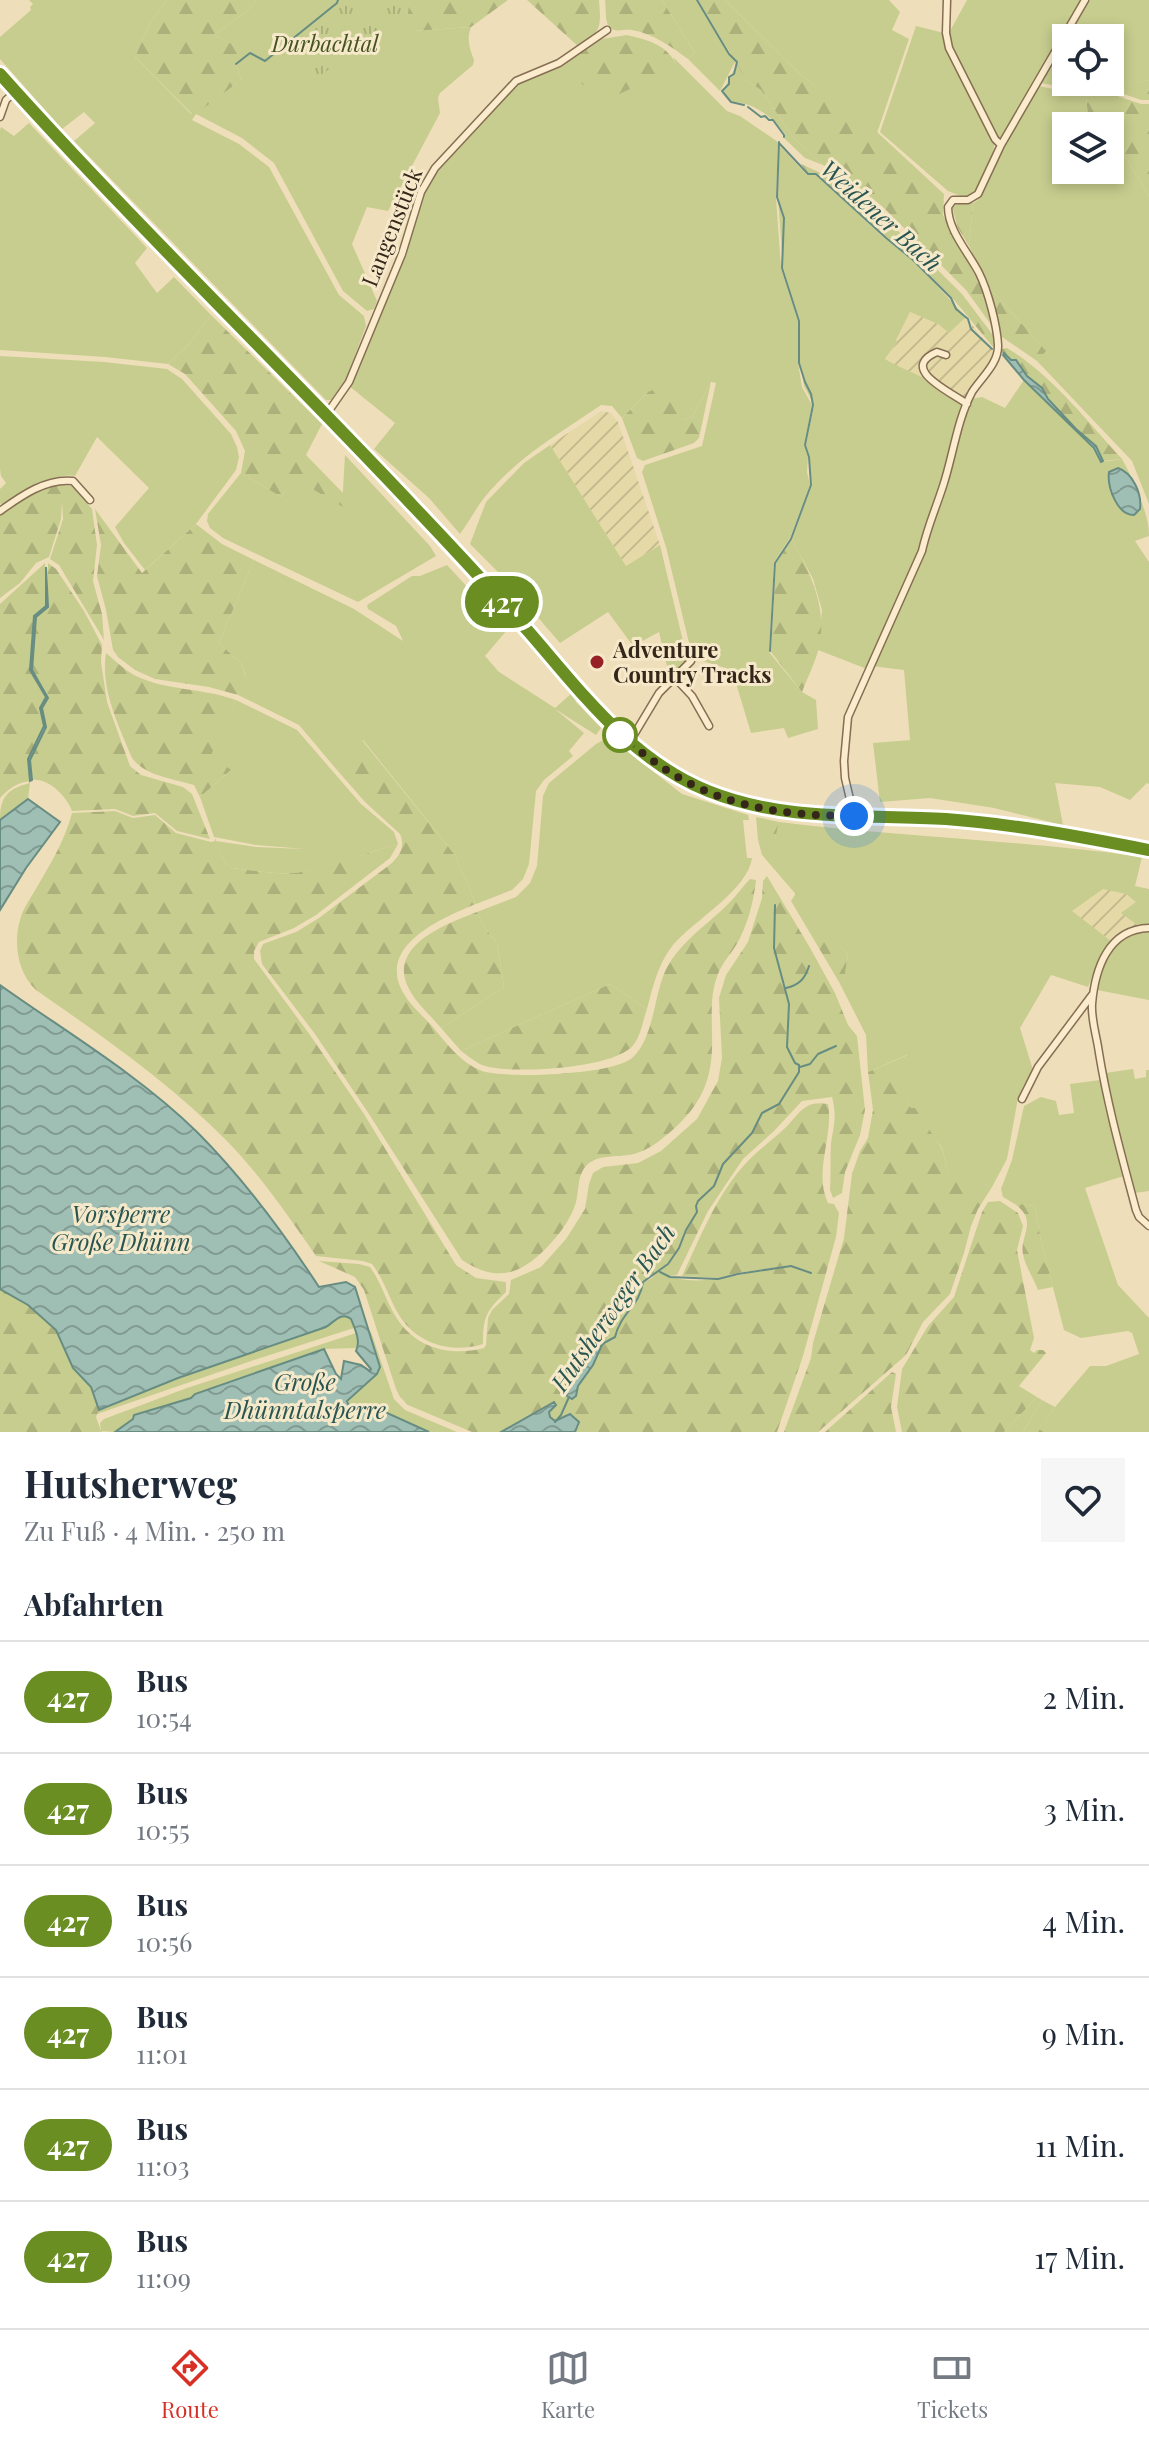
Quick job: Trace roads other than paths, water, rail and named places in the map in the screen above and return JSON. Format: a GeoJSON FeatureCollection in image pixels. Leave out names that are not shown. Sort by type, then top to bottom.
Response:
{"type":"FeatureCollection","features":[{"type":"Feature","properties":{"kind":"main road"},"geometry":{"type":"LineString","coordinates":[[0,74],[456,551],[629,743],[691,784],[729,799],[798,814],[976,821],[1149,850]]}},
{"type":"Feature","properties":{"kind":"street"},"geometry":{"type":"LineString","coordinates":[[947,0],[949,48],[995,139],[1001,145]]}},
{"type":"Feature","properties":{"kind":"street"},"geometry":{"type":"LineString","coordinates":[[854,816],[845,778],[848,717],[922,551],[967,404],[994,360],[999,344],[982,279],[953,226],[949,204],[953,200],[970,200],[978,194],[1001,145],[1085,0]]}},
{"type":"Feature","properties":{"kind":"street","name":"Langenstück"},"geometry":{"type":"LineString","coordinates":[[326,415],[349,382],[402,254],[421,192],[435,168],[516,81],[559,63],[607,30]]}},
{"type":"Feature","properties":{"kind":"street"},"geometry":{"type":"LineString","coordinates":[[0,117],[6,100],[16,91]]}},
{"type":"Feature","properties":{"kind":"street"},"geometry":{"type":"LineString","coordinates":[[946,355],[937,352],[929,355],[924,362],[924,372],[929,379],[967,404]]}},
{"type":"Feature","properties":{"kind":"street"},"geometry":{"type":"LineString","coordinates":[[0,511],[21,495],[65,480],[73,481],[90,500]]}},
{"type":"Feature","properties":{"kind":"street"},"geometry":{"type":"LineString","coordinates":[[629,743],[659,693],[691,661],[689,654]]}},
{"type":"Feature","properties":{"kind":"street"},"geometry":{"type":"LineString","coordinates":[[675,678],[692,696],[709,726]]}},
{"type":"Feature","properties":{"kind":"street"},"geometry":{"type":"LineString","coordinates":[[1149,928],[1133,931],[1110,946],[1100,963],[1093,1012],[1108,1108],[1136,1210],[1149,1226]]}},
{"type":"Feature","properties":{"kind":"street"},"geometry":{"type":"LineString","coordinates":[[1022,1099],[1038,1067],[1095,992]]}},
{"type":"Feature","properties":{"kind":"water"},"geometry":{"type":"Polygon","coordinates":[[[1004,353],[1011,360],[1016,360],[1048,399],[1096,446],[1103,461],[1094,448],[1024,380],[1004,353]]]}},
{"type":"Feature","properties":{"kind":"water"},"geometry":{"type":"Polygon","coordinates":[[[1118,468],[1128,474],[1138,491],[1140,509],[1134,515],[1118,505],[1112,492],[1109,472],[1118,468]]]}},
{"type":"Feature","properties":{"kind":"water"},"geometry":{"type":"Polygon","coordinates":[[[46,567],[48,607],[36,617],[32,670],[48,698],[42,708],[46,727],[30,760],[30,781],[28,759],[44,726],[40,708],[46,697],[30,670],[34,616],[46,606],[46,567]]]}},
{"type":"Feature","properties":{"kind":"water"},"geometry":{"type":"Polygon","coordinates":[[[28,799],[60,822],[0,910],[0,820],[28,799]]]}},
{"type":"Feature","properties":{"kind":"water","name":"Vorsperre Große Dhünn"},"geometry":{"type":"Polygon","coordinates":[[[0,985],[127,1073],[175,1111],[231,1168],[319,1287],[346,1282],[355,1287],[380,1367],[377,1374],[347,1401],[348,1404],[353,1408],[374,1407],[429,1432],[115,1432],[134,1415],[191,1398],[324,1349],[341,1379],[344,1361],[371,1369],[356,1351],[356,1331],[351,1319],[344,1316],[326,1327],[178,1378],[99,1410],[91,1387],[73,1368],[56,1330],[28,1305],[0,1289],[0,985]]]}},
{"type":"Feature","properties":{"kind":"water"},"geometry":{"type":"Polygon","coordinates":[[[601,1347],[578,1386],[576,1396],[572,1399],[564,1394],[563,1389],[592,1350],[601,1347]]]}},
{"type":"Feature","properties":{"kind":"water"},"geometry":{"type":"Polygon","coordinates":[[[554,1402],[556,1405],[549,1412],[550,1417],[555,1421],[570,1414],[579,1422],[575,1432],[501,1432],[554,1402]]]}},
{"type":"Feature","properties":{"kind":"waterway"},"geometry":{"type":"LineString","coordinates":[[236,64],[250,53],[265,61],[338,0]]}},
{"type":"Feature","properties":{"kind":"waterway","name":"Weidener Bach"},"geometry":{"type":"LineString","coordinates":[[697,0],[737,62],[729,84],[722,91],[731,102],[744,105]]}},
{"type":"Feature","properties":{"kind":"waterway","name":"Weidener Bach"},"geometry":{"type":"LineString","coordinates":[[748,107],[761,117],[773,120],[784,137]]}},
{"type":"Feature","properties":{"kind":"waterway"},"geometry":{"type":"LineString","coordinates":[[770,651],[775,563],[791,539],[811,485],[805,445],[813,405],[799,363],[799,321],[782,268],[784,218],[777,197],[779,142]]}},
{"type":"Feature","properties":{"kind":"waterway","name":"Weidener Bach"},"geometry":{"type":"LineString","coordinates":[[779,143],[808,174],[816,174],[912,259],[951,298],[956,309],[968,319],[971,329],[992,349]]}},
{"type":"Feature","properties":{"kind":"waterway","name":"Hutsherweger Bach"},"geometry":{"type":"LineString","coordinates":[[599,1348],[615,1337],[643,1282],[668,1264],[679,1248],[697,1212],[698,1201],[714,1186],[723,1164],[752,1133],[762,1113],[779,1104],[799,1072],[799,1065],[787,1047],[789,1004],[774,948],[775,905]]}},
{"type":"Feature","properties":{"kind":"waterway"},"geometry":{"type":"LineString","coordinates":[[786,988],[801,981],[809,966]]}},
{"type":"Feature","properties":{"kind":"waterway"},"geometry":{"type":"LineString","coordinates":[[800,1067],[810,1064],[818,1054],[836,1046]]}},
{"type":"Feature","properties":{"kind":"waterway"},"geometry":{"type":"LineString","coordinates":[[660,1272],[670,1277],[718,1279],[791,1266],[811,1273]]}},
{"type":"Feature","properties":{"kind":"waterway","name":"Hutsherweger Bach"},"geometry":{"type":"LineString","coordinates":[[555,1422],[569,1397]]}},
{"type":"Feature","properties":{"kind":"place","name":"Adventure Country Tracks"},"geometry":{"type":"Point","coordinates":[597,662]}},
{"type":"Feature","properties":{"kind":"park label","name":"Durbachtal"},"geometry":{"type":"Point","coordinates":[325,43]}},
{"type":"Feature","properties":{"kind":"water label","name":"Große Dhünntalsperre"},"geometry":{"type":"Point","coordinates":[305,1395]}}]}
